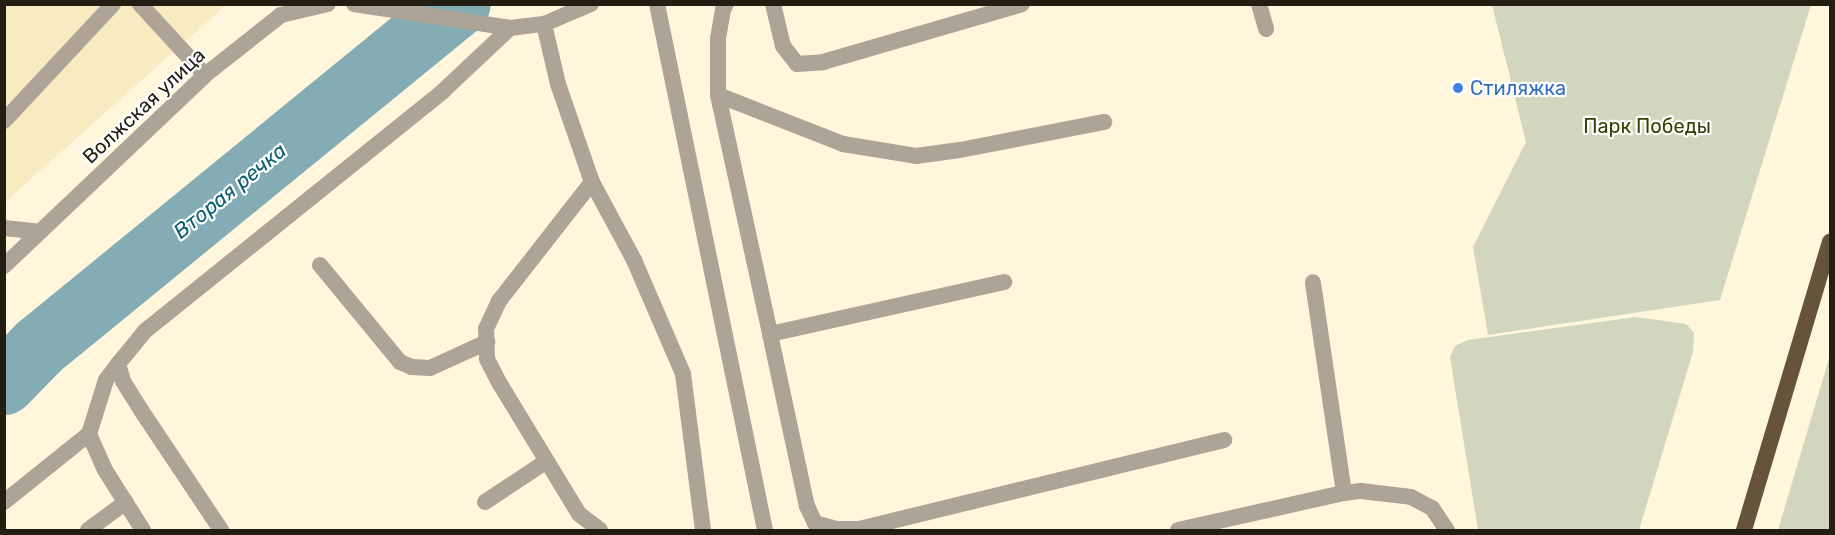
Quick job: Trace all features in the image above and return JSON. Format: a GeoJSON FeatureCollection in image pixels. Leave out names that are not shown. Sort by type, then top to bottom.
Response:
{"type":"FeatureCollection","features":[{"type":"Feature","properties":{"kind":"highway"},"geometry":{"type":"LineString","coordinates":[[1744,531],[1830,242]]}},
{"type":"Feature","properties":{"kind":"street"},"geometry":{"type":"LineString","coordinates":[[4,121],[113,4]]}},
{"type":"Feature","properties":{"kind":"street"},"geometry":{"type":"LineString","coordinates":[[140,4],[205,75]]}},
{"type":"Feature","properties":{"kind":"street","name":"Волжская улица"},"geometry":{"type":"LineString","coordinates":[[4,266],[205,75],[281,15],[328,4]]}},
{"type":"Feature","properties":{"kind":"street"},"geometry":{"type":"LineString","coordinates":[[354,4],[510,28],[544,24],[591,4]]}},
{"type":"Feature","properties":{"kind":"street"},"geometry":{"type":"LineString","coordinates":[[657,4],[765,531]]}},
{"type":"Feature","properties":{"kind":"street"},"geometry":{"type":"LineString","coordinates":[[726,4],[718,39],[718,95],[807,506],[815,523],[836,529],[859,529],[1224,440]]}},
{"type":"Feature","properties":{"kind":"street"},"geometry":{"type":"LineString","coordinates":[[773,4],[783,46],[797,64],[823,62],[1022,4]]}},
{"type":"Feature","properties":{"kind":"street"},"geometry":{"type":"LineString","coordinates":[[1259,4],[1266,29]]}},
{"type":"Feature","properties":{"kind":"street"},"geometry":{"type":"LineString","coordinates":[[544,24],[558,84],[592,182],[634,261],[683,374],[703,531]]}},
{"type":"Feature","properties":{"kind":"street"},"geometry":{"type":"LineString","coordinates":[[4,502],[88,434],[106,380],[146,331],[444,91],[510,28]]}},
{"type":"Feature","properties":{"kind":"street"},"geometry":{"type":"LineString","coordinates":[[718,95],[843,144],[916,156],[960,150],[1104,122]]}},
{"type":"Feature","properties":{"kind":"street"},"geometry":{"type":"LineString","coordinates":[[592,182],[499,302],[486,329],[487,359],[500,384],[579,514],[600,531]]}},
{"type":"Feature","properties":{"kind":"street"},"geometry":{"type":"LineString","coordinates":[[4,228],[40,232]]}},
{"type":"Feature","properties":{"kind":"street"},"geometry":{"type":"LineString","coordinates":[[320,265],[400,362],[422,370],[487,342]]}},
{"type":"Feature","properties":{"kind":"street"},"geometry":{"type":"LineString","coordinates":[[770,334],[1004,282]]}},
{"type":"Feature","properties":{"kind":"street"},"geometry":{"type":"LineString","coordinates":[[1313,282],[1344,493]]}},
{"type":"Feature","properties":{"kind":"street"},"geometry":{"type":"LineString","coordinates":[[118,364],[123,381],[221,531]]}},
{"type":"Feature","properties":{"kind":"street"},"geometry":{"type":"LineString","coordinates":[[88,434],[105,470],[143,531]]}},
{"type":"Feature","properties":{"kind":"street"},"geometry":{"type":"LineString","coordinates":[[484,502],[547,461]]}},
{"type":"Feature","properties":{"kind":"street"},"geometry":{"type":"LineString","coordinates":[[1178,531],[1361,491],[1411,498],[1432,508],[1447,531]]}},
{"type":"Feature","properties":{"kind":"street"},"geometry":{"type":"LineString","coordinates":[[88,531],[126,502]]}},
{"type":"Feature","properties":{"kind":"shaded area"},"geometry":{"type":"Polygon","coordinates":[[[5,5],[226,5],[5,202],[5,5]]]}},
{"type":"Feature","properties":{"kind":"green space","name":"Парк Победы"},"geometry":{"type":"Polygon","coordinates":[[[1492,5],[1811,5],[1720,300],[1488,335],[1473,247],[1526,142],[1492,5]]]}},
{"type":"Feature","properties":{"kind":"green space"},"geometry":{"type":"Polygon","coordinates":[[[1636,317],[1686,324],[1694,333],[1693,352],[1639,530],[1478,530],[1450,357],[1455,346],[1468,340],[1636,317]]]}},
{"type":"Feature","properties":{"kind":"green space"},"geometry":{"type":"Polygon","coordinates":[[[1830,355],[1830,530],[1778,530],[1830,355]]]}},
{"type":"Feature","properties":{"kind":"waterway","name":"Вторая речка"},"geometry":{"type":"LineString","coordinates":[[4,383],[39,347],[459,4]]}},
{"type":"Feature","properties":{"kind":"place","name":"Стиляжка"},"geometry":{"type":"Point","coordinates":[1458,88]}}]}
